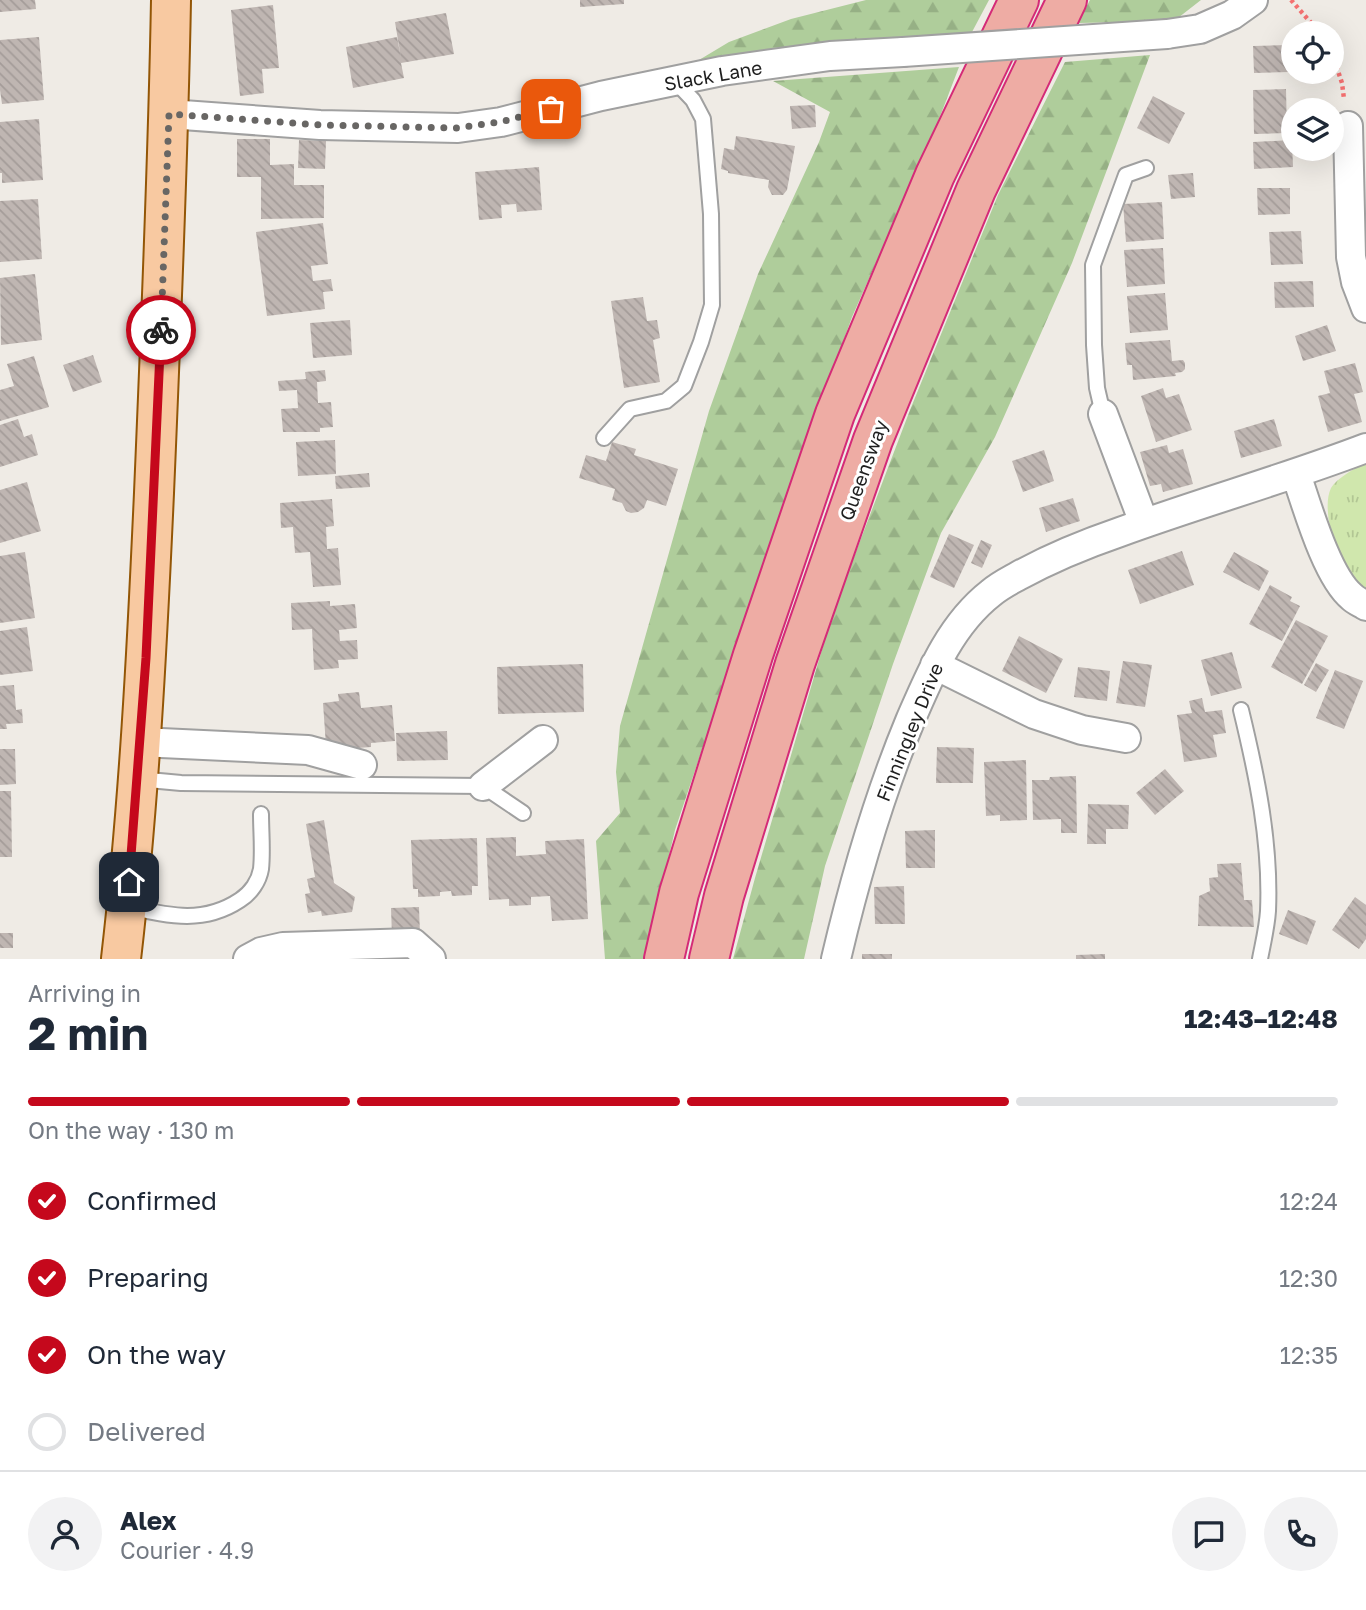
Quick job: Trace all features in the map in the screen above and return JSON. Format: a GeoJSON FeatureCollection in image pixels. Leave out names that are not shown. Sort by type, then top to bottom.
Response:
{"type":"FeatureCollection","features":[{"type":"Feature","properties":{"kind":"highway"},"geometry":{"type":"LineString","coordinates":[[664,959],[679,893],[749,668],[835,414],[935,175],[1019,0]]}},
{"type":"Feature","properties":{"kind":"highway","name":"Queensway"},"geometry":{"type":"LineString","coordinates":[[709,959],[724,896],[795,664],[873,440],[976,190],[1068,0]]}},
{"type":"Feature","properties":{"kind":"main road"},"geometry":{"type":"LineString","coordinates":[[121,959],[146,658],[162,303],[171,0]]}},
{"type":"Feature","properties":{"kind":"street","name":"Slack Lane"},"geometry":{"type":"LineString","coordinates":[[169,114],[320,125],[457,128],[500,122],[601,96],[722,71],[830,56],[1167,34],[1200,29],[1232,15],[1253,0]]}},
{"type":"Feature","properties":{"kind":"street"},"geometry":{"type":"LineString","coordinates":[[1348,126],[1351,257],[1356,282],[1366,308]]}},
{"type":"Feature","properties":{"kind":"street"},"geometry":{"type":"LineString","coordinates":[[1102,414],[1144,523]]}},
{"type":"Feature","properties":{"kind":"street","name":"Finningley Drive"},"geometry":{"type":"LineString","coordinates":[[836,959],[871,827],[896,755],[935,665],[953,635],[992,592],[1045,561],[1070,550],[1366,448]]}},
{"type":"Feature","properties":{"kind":"street"},"geometry":{"type":"LineString","coordinates":[[1296,474],[1333,570],[1352,598],[1366,606]]}},
{"type":"Feature","properties":{"kind":"street"},"geometry":{"type":"LineString","coordinates":[[935,665],[1034,714],[1082,730],[1126,738]]}},
{"type":"Feature","properties":{"kind":"street"},"geometry":{"type":"LineString","coordinates":[[483,786],[543,740]]}},
{"type":"Feature","properties":{"kind":"street"},"geometry":{"type":"LineString","coordinates":[[140,741],[308,750],[362,765]]}},
{"type":"Feature","properties":{"kind":"street"},"geometry":{"type":"LineString","coordinates":[[248,959],[283,947],[413,943],[431,959]]}},
{"type":"Feature","properties":{"kind":"lane"},"geometry":{"type":"LineString","coordinates":[[604,438],[631,409],[666,401],[684,386],[712,305],[711,214],[703,120],[693,100],[675,81]]}},
{"type":"Feature","properties":{"kind":"lane"},"geometry":{"type":"LineString","coordinates":[[1102,414],[1094,345],[1093,265],[1126,175],[1146,169]]}},
{"type":"Feature","properties":{"kind":"lane"},"geometry":{"type":"LineString","coordinates":[[1241,710],[1258,780],[1266,840],[1268,913],[1260,959]]}},
{"type":"Feature","properties":{"kind":"lane"},"geometry":{"type":"LineString","coordinates":[[137,779],[181,783],[483,786],[523,813]]}},
{"type":"Feature","properties":{"kind":"lane"},"geometry":{"type":"LineString","coordinates":[[127,906],[168,914],[199,916],[214,914],[244,898],[254,886],[261,870],[261,814]]}},
{"type":"Feature","properties":{"kind":"path"},"geometry":{"type":"LineString","coordinates":[[1291,0],[1309,21]]}},
{"type":"Feature","properties":{"kind":"path"},"geometry":{"type":"LineString","coordinates":[[1342,84],[1348,126]]}},
{"type":"Feature","properties":{"kind":"green space"},"geometry":{"type":"Polygon","coordinates":[[[866,0],[989,0],[972,32],[694,63],[729,42],[791,19],[866,0]]]}},
{"type":"Feature","properties":{"kind":"green space"},"geometry":{"type":"Polygon","coordinates":[[[1090,0],[1201,0],[1174,21],[1078,23],[1090,0]]]}},
{"type":"Feature","properties":{"kind":"green space"},"geometry":{"type":"Polygon","coordinates":[[[1150,55],[1072,263],[995,437],[941,533],[893,664],[825,866],[804,959],[733,959],[833,612],[910,410],[998,195],[1065,62],[1150,55]]]}},
{"type":"Feature","properties":{"kind":"green space"},"geometry":{"type":"Polygon","coordinates":[[[959,67],[934,132],[852,317],[774,536],[675,830],[645,959],[605,959],[596,841],[620,813],[616,772],[620,726],[709,411],[758,274],[819,142],[830,112],[773,81],[959,67]]]}},
{"type":"Feature","properties":{"kind":"green space"},"geometry":{"type":"Polygon","coordinates":[[[1366,462],[1366,592],[1344,566],[1332,536],[1328,505],[1334,484],[1366,462]]]}},
{"type":"Feature","properties":{"kind":"building"},"geometry":{"type":"Polygon","coordinates":[[[0,0],[35,0],[36,9],[0,12],[0,0]]]}},
{"type":"Feature","properties":{"kind":"building"},"geometry":{"type":"Polygon","coordinates":[[[580,0],[624,0],[624,4],[580,7],[580,0]]]}},
{"type":"Feature","properties":{"kind":"building"},"geometry":{"type":"Polygon","coordinates":[[[273,5],[279,68],[262,69],[264,93],[240,96],[231,10],[273,5]]]}},
{"type":"Feature","properties":{"kind":"building"},"geometry":{"type":"Polygon","coordinates":[[[446,13],[454,54],[401,63],[404,78],[353,88],[346,47],[397,37],[401,58],[395,22],[446,13]]]}},
{"type":"Feature","properties":{"kind":"building"},"geometry":{"type":"Polygon","coordinates":[[[39,37],[44,100],[2,104],[0,40],[39,37]]]}},
{"type":"Feature","properties":{"kind":"building"},"geometry":{"type":"Polygon","coordinates":[[[1281,45],[1281,72],[1254,73],[1253,46],[1281,45]]]}},
{"type":"Feature","properties":{"kind":"building"},"geometry":{"type":"Polygon","coordinates":[[[1286,89],[1286,98],[1281,98],[1281,133],[1254,134],[1253,90],[1286,89]]]}},
{"type":"Feature","properties":{"kind":"building"},"geometry":{"type":"Polygon","coordinates":[[[1153,96],[1185,113],[1169,144],[1137,128],[1153,96]]]}},
{"type":"Feature","properties":{"kind":"building"},"geometry":{"type":"Polygon","coordinates":[[[815,105],[816,127],[792,129],[790,106],[815,105]]]}},
{"type":"Feature","properties":{"kind":"building"},"geometry":{"type":"Polygon","coordinates":[[[39,119],[43,180],[2,183],[0,122],[39,119]]]}},
{"type":"Feature","properties":{"kind":"building"},"geometry":{"type":"Polygon","coordinates":[[[736,136],[795,146],[787,190],[783,195],[772,195],[768,187],[769,180],[728,173],[721,169],[724,148],[734,150],[736,136]]]}},
{"type":"Feature","properties":{"kind":"building"},"geometry":{"type":"Polygon","coordinates":[[[237,139],[270,139],[270,165],[294,164],[294,185],[324,185],[324,218],[261,219],[261,177],[237,177],[237,139]]]}},
{"type":"Feature","properties":{"kind":"building"},"geometry":{"type":"Polygon","coordinates":[[[299,140],[326,141],[325,169],[298,168],[299,140]]]}},
{"type":"Feature","properties":{"kind":"building"},"geometry":{"type":"Polygon","coordinates":[[[1281,141],[1281,161],[1293,161],[1293,167],[1254,169],[1253,142],[1281,141]]]}},
{"type":"Feature","properties":{"kind":"building"},"geometry":{"type":"Polygon","coordinates":[[[539,167],[542,210],[517,212],[516,204],[501,205],[502,218],[479,220],[475,172],[539,167]]]}},
{"type":"Feature","properties":{"kind":"building"},"geometry":{"type":"Polygon","coordinates":[[[1193,173],[1195,197],[1171,199],[1168,175],[1193,173]]]}},
{"type":"Feature","properties":{"kind":"building"},"geometry":{"type":"Polygon","coordinates":[[[1257,188],[1290,188],[1290,214],[1258,215],[1257,188]]]}},
{"type":"Feature","properties":{"kind":"building"},"geometry":{"type":"Polygon","coordinates":[[[38,199],[42,259],[0,262],[0,201],[38,199]]]}},
{"type":"Feature","properties":{"kind":"building"},"geometry":{"type":"Polygon","coordinates":[[[1162,202],[1164,239],[1126,242],[1123,204],[1162,202]]]}},
{"type":"Feature","properties":{"kind":"building"},"geometry":{"type":"Polygon","coordinates":[[[323,223],[328,264],[311,266],[313,281],[331,279],[333,291],[323,292],[325,309],[267,316],[256,232],[323,223]]]}},
{"type":"Feature","properties":{"kind":"building"},"geometry":{"type":"Polygon","coordinates":[[[1301,231],[1303,264],[1271,265],[1269,232],[1301,231]]]}},
{"type":"Feature","properties":{"kind":"building"},"geometry":{"type":"Polygon","coordinates":[[[1163,248],[1165,284],[1127,287],[1124,250],[1163,248]]]}},
{"type":"Feature","properties":{"kind":"building"},"geometry":{"type":"Polygon","coordinates":[[[35,274],[42,340],[1,345],[0,278],[35,274]]]}},
{"type":"Feature","properties":{"kind":"building"},"geometry":{"type":"Polygon","coordinates":[[[1313,281],[1314,307],[1275,308],[1274,282],[1313,281]]]}},
{"type":"Feature","properties":{"kind":"building"},"geometry":{"type":"Polygon","coordinates":[[[1165,293],[1168,330],[1130,333],[1127,296],[1165,293]]]}},
{"type":"Feature","properties":{"kind":"building"},"geometry":{"type":"Polygon","coordinates":[[[643,297],[647,321],[657,320],[660,338],[653,340],[660,382],[624,388],[611,301],[643,297]]]}},
{"type":"Feature","properties":{"kind":"building"},"geometry":{"type":"Polygon","coordinates":[[[350,320],[352,355],[313,358],[310,323],[350,320]]]}},
{"type":"Feature","properties":{"kind":"building"},"geometry":{"type":"Polygon","coordinates":[[[1327,325],[1336,351],[1303,361],[1295,336],[1327,325]]]}},
{"type":"Feature","properties":{"kind":"building"},"geometry":{"type":"Polygon","coordinates":[[[1170,340],[1172,361],[1183,360],[1185,369],[1175,373],[1176,376],[1133,380],[1132,365],[1127,365],[1125,343],[1170,340]]]}},
{"type":"Feature","properties":{"kind":"building"},"geometry":{"type":"Polygon","coordinates":[[[93,355],[102,382],[73,392],[63,365],[93,355]]]}},
{"type":"Feature","properties":{"kind":"building"},"geometry":{"type":"Polygon","coordinates":[[[34,356],[49,407],[0,421],[0,390],[14,386],[7,364],[34,356]]]}},
{"type":"Feature","properties":{"kind":"building"},"geometry":{"type":"Polygon","coordinates":[[[1355,363],[1363,392],[1354,394],[1362,422],[1328,432],[1318,396],[1330,393],[1324,371],[1355,363]]]}},
{"type":"Feature","properties":{"kind":"building"},"geometry":{"type":"Polygon","coordinates":[[[325,370],[326,381],[317,382],[318,403],[331,402],[333,427],[320,428],[320,432],[283,432],[281,409],[298,408],[297,390],[279,391],[278,381],[306,379],[305,372],[325,370]]]}},
{"type":"Feature","properties":{"kind":"building"},"geometry":{"type":"Polygon","coordinates":[[[1163,388],[1166,398],[1179,394],[1192,430],[1156,442],[1141,396],[1163,388]]]}},
{"type":"Feature","properties":{"kind":"building"},"geometry":{"type":"Polygon","coordinates":[[[18,419],[24,437],[32,434],[38,455],[0,467],[0,425],[18,419]]]}},
{"type":"Feature","properties":{"kind":"building"},"geometry":{"type":"Polygon","coordinates":[[[1274,419],[1282,446],[1241,458],[1234,431],[1274,419]]]}},
{"type":"Feature","properties":{"kind":"building"},"geometry":{"type":"Polygon","coordinates":[[[335,440],[336,474],[298,476],[296,442],[335,440]]]}},
{"type":"Feature","properties":{"kind":"building"},"geometry":{"type":"Polygon","coordinates":[[[612,442],[636,449],[634,455],[678,469],[666,506],[647,500],[644,508],[631,513],[626,511],[622,503],[612,500],[615,489],[579,478],[586,455],[606,461],[612,442]]]}},
{"type":"Feature","properties":{"kind":"building"},"geometry":{"type":"Polygon","coordinates":[[[1167,445],[1169,453],[1183,449],[1193,484],[1163,492],[1161,484],[1150,486],[1140,452],[1167,445]]]}},
{"type":"Feature","properties":{"kind":"building"},"geometry":{"type":"Polygon","coordinates":[[[1044,450],[1054,481],[1023,492],[1012,461],[1044,450]]]}},
{"type":"Feature","properties":{"kind":"building"},"geometry":{"type":"Polygon","coordinates":[[[369,473],[370,487],[336,489],[335,476],[369,473]]]}},
{"type":"Feature","properties":{"kind":"building"},"geometry":{"type":"Polygon","coordinates":[[[27,482],[41,531],[0,543],[0,490],[27,482]]]}},
{"type":"Feature","properties":{"kind":"building"},"geometry":{"type":"Polygon","coordinates":[[[1073,498],[1080,521],[1046,532],[1039,508],[1073,498]]]}},
{"type":"Feature","properties":{"kind":"building"},"geometry":{"type":"Polygon","coordinates":[[[332,499],[334,526],[326,527],[327,549],[338,548],[341,585],[313,587],[310,552],[295,553],[293,527],[281,528],[280,503],[332,499]]]}},
{"type":"Feature","properties":{"kind":"building"},"geometry":{"type":"Polygon","coordinates":[[[949,534],[974,545],[954,588],[930,577],[949,534]]]}},
{"type":"Feature","properties":{"kind":"building"},"geometry":{"type":"Polygon","coordinates":[[[981,540],[992,545],[982,568],[971,563],[981,540]]]}},
{"type":"Feature","properties":{"kind":"building"},"geometry":{"type":"Polygon","coordinates":[[[1182,551],[1194,585],[1140,604],[1128,570],[1182,551]]]}},
{"type":"Feature","properties":{"kind":"building"},"geometry":{"type":"Polygon","coordinates":[[[25,552],[35,618],[0,623],[0,556],[25,552]]]}},
{"type":"Feature","properties":{"kind":"building"},"geometry":{"type":"Polygon","coordinates":[[[1234,552],[1269,571],[1259,591],[1223,572],[1234,552]]]}},
{"type":"Feature","properties":{"kind":"building"},"geometry":{"type":"Polygon","coordinates":[[[1270,585],[1292,597],[1290,601],[1300,606],[1282,641],[1249,624],[1270,585]]]}},
{"type":"Feature","properties":{"kind":"building"},"geometry":{"type":"Polygon","coordinates":[[[330,601],[330,606],[355,604],[357,628],[339,630],[340,641],[357,640],[358,659],[338,660],[339,668],[314,670],[312,629],[292,630],[291,603],[330,601]]]}},
{"type":"Feature","properties":{"kind":"building"},"geometry":{"type":"Polygon","coordinates":[[[1296,620],[1328,636],[1302,684],[1271,667],[1296,620]]]}},
{"type":"Feature","properties":{"kind":"building"},"geometry":{"type":"Polygon","coordinates":[[[27,627],[33,671],[0,675],[0,631],[27,627]]]}},
{"type":"Feature","properties":{"kind":"building"},"geometry":{"type":"Polygon","coordinates":[[[1019,636],[1063,659],[1046,693],[1002,671],[1019,636]]]}},
{"type":"Feature","properties":{"kind":"building"},"geometry":{"type":"Polygon","coordinates":[[[1232,652],[1242,688],[1211,696],[1201,660],[1232,652]]]}},
{"type":"Feature","properties":{"kind":"building"},"geometry":{"type":"Polygon","coordinates":[[[1123,661],[1152,665],[1145,707],[1116,703],[1123,661]]]}},
{"type":"Feature","properties":{"kind":"building"},"geometry":{"type":"Polygon","coordinates":[[[1316,663],[1329,670],[1316,692],[1304,685],[1316,663]]]}},
{"type":"Feature","properties":{"kind":"building"},"geometry":{"type":"Polygon","coordinates":[[[583,664],[584,712],[498,714],[497,667],[583,664]]]}},
{"type":"Feature","properties":{"kind":"building"},"geometry":{"type":"Polygon","coordinates":[[[1078,667],[1110,671],[1107,701],[1074,697],[1078,667]]]}},
{"type":"Feature","properties":{"kind":"building"},"geometry":{"type":"Polygon","coordinates":[[[1335,670],[1363,681],[1344,729],[1316,718],[1335,670]]]}},
{"type":"Feature","properties":{"kind":"building"},"geometry":{"type":"Polygon","coordinates":[[[14,685],[16,710],[22,709],[23,723],[6,724],[7,729],[0,729],[0,686],[14,685]]]}},
{"type":"Feature","properties":{"kind":"building"},"geometry":{"type":"Polygon","coordinates":[[[359,692],[361,708],[392,705],[395,741],[371,743],[371,747],[344,749],[344,745],[326,746],[323,703],[339,701],[338,694],[359,692]]]}},
{"type":"Feature","properties":{"kind":"building"},"geometry":{"type":"Polygon","coordinates":[[[1202,698],[1205,712],[1222,710],[1226,733],[1213,735],[1217,757],[1184,762],[1177,715],[1192,713],[1189,701],[1202,698]]]}},
{"type":"Feature","properties":{"kind":"building"},"geometry":{"type":"Polygon","coordinates":[[[447,731],[448,760],[397,761],[396,733],[447,731]]]}},
{"type":"Feature","properties":{"kind":"building"},"geometry":{"type":"Polygon","coordinates":[[[937,747],[974,748],[973,783],[936,783],[937,747]]]}},
{"type":"Feature","properties":{"kind":"building"},"geometry":{"type":"Polygon","coordinates":[[[0,749],[15,749],[16,784],[0,785],[0,749]]]}},
{"type":"Feature","properties":{"kind":"building"},"geometry":{"type":"Polygon","coordinates":[[[1026,760],[1027,820],[1000,821],[1000,815],[986,816],[984,762],[1026,760]]]}},
{"type":"Feature","properties":{"kind":"building"},"geometry":{"type":"Polygon","coordinates":[[[1165,769],[1184,791],[1155,815],[1136,793],[1165,769]]]}},
{"type":"Feature","properties":{"kind":"building"},"geometry":{"type":"Polygon","coordinates":[[[1076,776],[1077,833],[1061,833],[1061,819],[1033,820],[1032,780],[1076,776]]]}},
{"type":"Feature","properties":{"kind":"building"},"geometry":{"type":"Polygon","coordinates":[[[0,791],[11,791],[12,857],[0,857],[0,791]]]}},
{"type":"Feature","properties":{"kind":"building"},"geometry":{"type":"Polygon","coordinates":[[[1088,804],[1129,805],[1128,829],[1106,829],[1106,844],[1087,844],[1088,804]]]}},
{"type":"Feature","properties":{"kind":"building"},"geometry":{"type":"Polygon","coordinates":[[[324,820],[334,883],[355,897],[352,912],[322,916],[321,911],[308,913],[305,894],[310,893],[307,879],[315,877],[306,824],[324,820]]]}},
{"type":"Feature","properties":{"kind":"building"},"geometry":{"type":"Polygon","coordinates":[[[935,830],[935,868],[906,868],[905,831],[935,830]]]}},
{"type":"Feature","properties":{"kind":"building"},"geometry":{"type":"Polygon","coordinates":[[[516,837],[516,856],[546,854],[545,841],[584,839],[588,919],[552,921],[550,896],[531,897],[531,905],[509,906],[509,899],[489,900],[486,838],[516,837]]]}},
{"type":"Feature","properties":{"kind":"building"},"geometry":{"type":"Polygon","coordinates":[[[477,838],[478,886],[472,886],[472,895],[452,896],[451,891],[440,892],[440,896],[418,897],[418,889],[413,889],[411,840],[477,838]]]}},
{"type":"Feature","properties":{"kind":"building"},"geometry":{"type":"Polygon","coordinates":[[[1241,863],[1244,900],[1252,900],[1254,927],[1198,926],[1199,896],[1210,891],[1209,878],[1218,877],[1217,864],[1241,863]]]}},
{"type":"Feature","properties":{"kind":"building"},"geometry":{"type":"Polygon","coordinates":[[[904,886],[905,924],[875,924],[874,887],[904,886]]]}},
{"type":"Feature","properties":{"kind":"building"},"geometry":{"type":"Polygon","coordinates":[[[1355,897],[1366,905],[1366,939],[1359,949],[1332,930],[1355,897]]]}},
{"type":"Feature","properties":{"kind":"building"},"geometry":{"type":"Polygon","coordinates":[[[419,907],[420,935],[392,936],[391,908],[419,907]]]}},
{"type":"Feature","properties":{"kind":"building"},"geometry":{"type":"Polygon","coordinates":[[[1288,910],[1316,921],[1307,945],[1279,934],[1288,910]]]}},
{"type":"Feature","properties":{"kind":"building"},"geometry":{"type":"Polygon","coordinates":[[[0,933],[13,933],[13,948],[0,948],[0,933]]]}},
{"type":"Feature","properties":{"kind":"building"},"geometry":{"type":"Polygon","coordinates":[[[862,954],[892,954],[892,959],[862,959],[862,954]]]}},
{"type":"Feature","properties":{"kind":"building"},"geometry":{"type":"Polygon","coordinates":[[[1105,954],[1105,959],[1076,959],[1076,955],[1105,954]]]}},
{"type":"Feature","properties":{"kind":"way so far"},"geometry":{"type":"LineString","coordinates":[[161,330],[169,114],[320,125],[457,128],[500,122],[551,109]]}},
{"type":"Feature","properties":{"kind":"route"},"geometry":{"type":"LineString","coordinates":[[129,882],[146,658],[161,330]]}}]}
